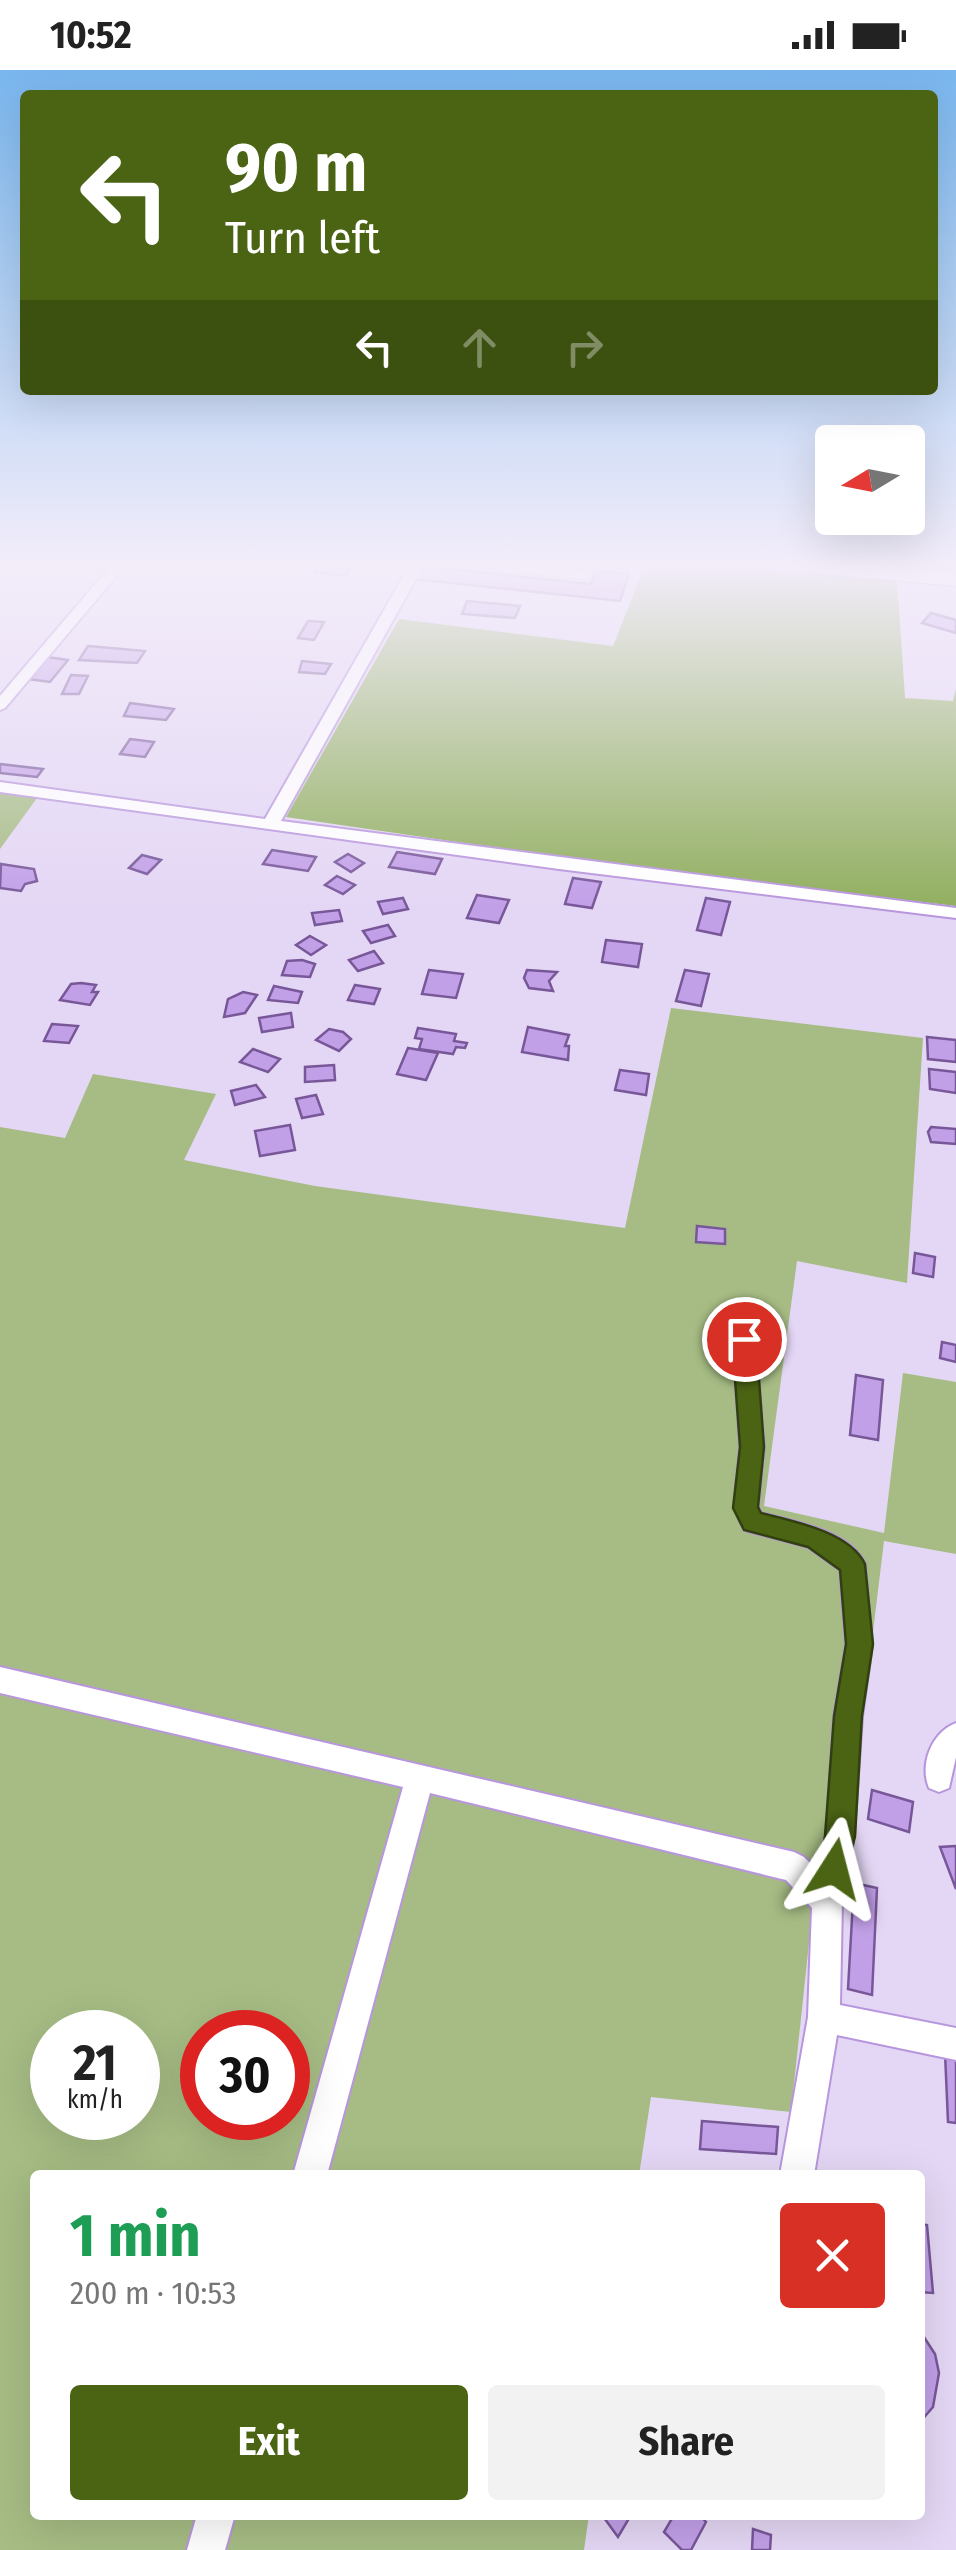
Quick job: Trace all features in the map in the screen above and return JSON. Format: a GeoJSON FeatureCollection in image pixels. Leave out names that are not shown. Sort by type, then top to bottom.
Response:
{"type":"FeatureCollection","features":[{"type":"Feature","properties":{"kind":"street"},"geometry":{"type":"LineString","coordinates":[[0,705],[24,677]]}},
{"type":"Feature","properties":{"kind":"street"},"geometry":{"type":"LineString","coordinates":[[271,822],[353,677]]}},
{"type":"Feature","properties":{"kind":"street"},"geometry":{"type":"LineString","coordinates":[[0,787],[559,864],[956,913]]}},
{"type":"Feature","properties":{"kind":"street"},"geometry":{"type":"LineString","coordinates":[[744,1339],[752,1447],[746,1508],[753,1522],[814,1538],[852,1564],[860,1644],[848,1716],[840,1836],[827,1902],[824,2016],[798,2170]]}},
{"type":"Feature","properties":{"kind":"street"},"geometry":{"type":"LineString","coordinates":[[0,1680],[794,1867],[827,1902]]}},
{"type":"Feature","properties":{"kind":"street"},"geometry":{"type":"LineString","coordinates":[[939,1778],[938,1766],[945,1747],[956,1736]]}},
{"type":"Feature","properties":{"kind":"street"},"geometry":{"type":"LineString","coordinates":[[311,2170],[420,1777]]}},
{"type":"Feature","properties":{"kind":"street"},"geometry":{"type":"LineString","coordinates":[[824,2016],[956,2044]]}},
{"type":"Feature","properties":{"kind":"street"},"geometry":{"type":"LineString","coordinates":[[206,2550],[215,2520]]}},
{"type":"Feature","properties":{"kind":"green space"},"geometry":{"type":"Polygon","coordinates":[[[366,677],[904,677],[905,698],[953,701],[956,689],[956,906],[627,867],[286,817],[366,677]]]}},
{"type":"Feature","properties":{"kind":"green space"},"geometry":{"type":"Polygon","coordinates":[[[0,793],[37,798],[0,849],[0,793]]]}},
{"type":"Feature","properties":{"kind":"green space"},"geometry":{"type":"Polygon","coordinates":[[[671,1008],[923,1038],[907,1283],[797,1261],[764,1506],[884,1533],[903,1373],[956,1382],[956,1554],[884,1541],[846,1855],[817,1868],[791,2112],[651,2097],[640,2170],[30,2170],[30,2520],[588,2520],[584,2550],[0,2550],[0,1127],[65,1138],[93,1074],[216,1094],[184,1160],[315,1186],[625,1228],[671,1008]]]}},
{"type":"Feature","properties":{"kind":"building"},"geometry":{"type":"Polygon","coordinates":[[[30,677],[54,677],[50,682],[30,677]]]}},
{"type":"Feature","properties":{"kind":"building"},"geometry":{"type":"Polygon","coordinates":[[[70,677],[88,677],[79,694],[62,694],[70,677]]]}},
{"type":"Feature","properties":{"kind":"building"},"geometry":{"type":"Polygon","coordinates":[[[130,703],[174,709],[166,720],[124,716],[130,703]]]}},
{"type":"Feature","properties":{"kind":"building"},"geometry":{"type":"Polygon","coordinates":[[[130,739],[154,742],[145,757],[120,754],[130,739]]]}},
{"type":"Feature","properties":{"kind":"building"},"geometry":{"type":"Polygon","coordinates":[[[0,764],[43,769],[37,777],[0,773],[0,764]]]}},
{"type":"Feature","properties":{"kind":"building"},"geometry":{"type":"Polygon","coordinates":[[[272,850],[316,857],[308,871],[263,864],[272,850]]]}},
{"type":"Feature","properties":{"kind":"building"},"geometry":{"type":"Polygon","coordinates":[[[397,852],[442,859],[435,874],[389,867],[397,852]]]}},
{"type":"Feature","properties":{"kind":"building"},"geometry":{"type":"Polygon","coordinates":[[[348,854],[364,863],[351,872],[335,862],[348,854]]]}},
{"type":"Feature","properties":{"kind":"building"},"geometry":{"type":"Polygon","coordinates":[[[142,855],[161,860],[147,874],[129,868],[142,855]]]}},
{"type":"Feature","properties":{"kind":"building"},"geometry":{"type":"Polygon","coordinates":[[[1,864],[34,869],[37,881],[25,884],[21,891],[0,888],[1,864]]]}},
{"type":"Feature","properties":{"kind":"building"},"geometry":{"type":"Polygon","coordinates":[[[337,876],[355,885],[343,894],[325,885],[337,876]]]}},
{"type":"Feature","properties":{"kind":"building"},"geometry":{"type":"Polygon","coordinates":[[[573,878],[601,882],[592,908],[565,904],[573,878]]]}},
{"type":"Feature","properties":{"kind":"building"},"geometry":{"type":"Polygon","coordinates":[[[477,895],[509,900],[499,923],[467,918],[477,895]]]}},
{"type":"Feature","properties":{"kind":"building"},"geometry":{"type":"Polygon","coordinates":[[[403,898],[408,909],[383,914],[378,902],[403,898]]]}},
{"type":"Feature","properties":{"kind":"building"},"geometry":{"type":"Polygon","coordinates":[[[706,898],[730,902],[721,935],[697,930],[706,898]]]}},
{"type":"Feature","properties":{"kind":"building"},"geometry":{"type":"Polygon","coordinates":[[[339,910],[342,921],[315,925],[312,913],[339,910]]]}},
{"type":"Feature","properties":{"kind":"building"},"geometry":{"type":"Polygon","coordinates":[[[388,925],[395,936],[371,943],[363,931],[388,925]]]}},
{"type":"Feature","properties":{"kind":"building"},"geometry":{"type":"Polygon","coordinates":[[[310,936],[326,945],[311,955],[296,945],[310,936]]]}},
{"type":"Feature","properties":{"kind":"building"},"geometry":{"type":"Polygon","coordinates":[[[606,940],[642,944],[638,967],[602,962],[606,940]]]}},
{"type":"Feature","properties":{"kind":"building"},"geometry":{"type":"Polygon","coordinates":[[[374,951],[383,963],[358,971],[349,960],[374,951]]]}},
{"type":"Feature","properties":{"kind":"building"},"geometry":{"type":"Polygon","coordinates":[[[287,961],[315,964],[310,977],[282,975],[287,961]]]}},
{"type":"Feature","properties":{"kind":"building"},"geometry":{"type":"Polygon","coordinates":[[[429,970],[463,974],[456,998],[422,994],[429,970]]]}},
{"type":"Feature","properties":{"kind":"building"},"geometry":{"type":"Polygon","coordinates":[[[527,970],[557,972],[549,981],[553,991],[529,988],[524,978],[527,970]]]}},
{"type":"Feature","properties":{"kind":"building"},"geometry":{"type":"Polygon","coordinates":[[[685,970],[709,974],[701,1006],[676,1001],[685,970]]]}},
{"type":"Feature","properties":{"kind":"building"},"geometry":{"type":"Polygon","coordinates":[[[71,984],[96,985],[92,992],[98,992],[90,1005],[60,1000],[71,984]]]}},
{"type":"Feature","properties":{"kind":"building"},"geometry":{"type":"Polygon","coordinates":[[[355,985],[380,989],[374,1004],[348,1000],[355,985]]]}},
{"type":"Feature","properties":{"kind":"building"},"geometry":{"type":"Polygon","coordinates":[[[274,986],[302,992],[298,1003],[268,1000],[274,986]]]}},
{"type":"Feature","properties":{"kind":"building"},"geometry":{"type":"Polygon","coordinates":[[[243,992],[257,995],[245,1013],[224,1017],[228,999],[243,992]]]}},
{"type":"Feature","properties":{"kind":"building"},"geometry":{"type":"Polygon","coordinates":[[[291,1013],[293,1027],[262,1032],[259,1018],[291,1013]]]}},
{"type":"Feature","properties":{"kind":"building"},"geometry":{"type":"Polygon","coordinates":[[[52,1024],[78,1026],[69,1043],[44,1041],[52,1024]]]}},
{"type":"Feature","properties":{"kind":"building"},"geometry":{"type":"Polygon","coordinates":[[[528,1027],[569,1035],[565,1046],[569,1046],[568,1060],[522,1052],[528,1027]]]}},
{"type":"Feature","properties":{"kind":"building"},"geometry":{"type":"Polygon","coordinates":[[[418,1028],[456,1034],[454,1041],[467,1043],[465,1048],[456,1047],[453,1054],[419,1049],[422,1039],[415,1038],[418,1028]]]}},
{"type":"Feature","properties":{"kind":"building"},"geometry":{"type":"Polygon","coordinates":[[[329,1029],[343,1032],[351,1039],[339,1051],[316,1040],[329,1029]]]}},
{"type":"Feature","properties":{"kind":"building"},"geometry":{"type":"Polygon","coordinates":[[[927,1037],[956,1040],[956,1062],[928,1059],[927,1037]]]}},
{"type":"Feature","properties":{"kind":"building"},"geometry":{"type":"Polygon","coordinates":[[[408,1048],[438,1053],[426,1080],[397,1074],[408,1048]]]}},
{"type":"Feature","properties":{"kind":"building"},"geometry":{"type":"Polygon","coordinates":[[[253,1049],[280,1059],[268,1072],[240,1062],[253,1049]]]}},
{"type":"Feature","properties":{"kind":"building"},"geometry":{"type":"Polygon","coordinates":[[[334,1065],[335,1080],[305,1082],[305,1067],[334,1065]]]}},
{"type":"Feature","properties":{"kind":"building"},"geometry":{"type":"Polygon","coordinates":[[[929,1069],[956,1072],[956,1093],[930,1089],[929,1069]]]}},
{"type":"Feature","properties":{"kind":"building"},"geometry":{"type":"Polygon","coordinates":[[[620,1070],[649,1074],[646,1095],[615,1090],[620,1070]]]}},
{"type":"Feature","properties":{"kind":"building"},"geometry":{"type":"Polygon","coordinates":[[[256,1085],[265,1097],[235,1105],[231,1091],[256,1085]]]}},
{"type":"Feature","properties":{"kind":"building"},"geometry":{"type":"Polygon","coordinates":[[[316,1095],[323,1114],[302,1118],[296,1099],[316,1095]]]}},
{"type":"Feature","properties":{"kind":"building"},"geometry":{"type":"Polygon","coordinates":[[[290,1125],[295,1150],[260,1156],[255,1131],[290,1125]]]}},
{"type":"Feature","properties":{"kind":"building"},"geometry":{"type":"Polygon","coordinates":[[[931,1127],[956,1129],[956,1144],[931,1142],[931,1127]]]}},
{"type":"Feature","properties":{"kind":"building"},"geometry":{"type":"Polygon","coordinates":[[[697,1226],[725,1229],[725,1244],[696,1242],[697,1226]]]}},
{"type":"Feature","properties":{"kind":"building"},"geometry":{"type":"Polygon","coordinates":[[[915,1253],[935,1257],[933,1277],[913,1273],[915,1253]]]}},
{"type":"Feature","properties":{"kind":"building"},"geometry":{"type":"Polygon","coordinates":[[[942,1342],[956,1345],[956,1362],[940,1358],[942,1342]]]}},
{"type":"Feature","properties":{"kind":"building"},"geometry":{"type":"Polygon","coordinates":[[[856,1375],[883,1380],[878,1440],[850,1435],[856,1375]]]}},
{"type":"Feature","properties":{"kind":"building"},"geometry":{"type":"Polygon","coordinates":[[[872,1790],[913,1802],[909,1832],[868,1819],[872,1790]]]}},
{"type":"Feature","properties":{"kind":"building"},"geometry":{"type":"Polygon","coordinates":[[[956,1846],[956,1889],[940,1847],[956,1846]]]}},
{"type":"Feature","properties":{"kind":"building"},"geometry":{"type":"Polygon","coordinates":[[[854,1883],[877,1888],[872,1995],[848,1989],[854,1883]]]}},
{"type":"Feature","properties":{"kind":"building"},"geometry":{"type":"Polygon","coordinates":[[[945,2053],[956,2055],[956,2123],[948,2122],[945,2053]]]}},
{"type":"Feature","properties":{"kind":"building"},"geometry":{"type":"Polygon","coordinates":[[[702,2121],[778,2127],[776,2154],[700,2149],[702,2121]]]}},
{"type":"Feature","properties":{"kind":"building"},"geometry":{"type":"Polygon","coordinates":[[[925,2225],[927,2225],[933,2293],[925,2292],[925,2225]]]}},
{"type":"Feature","properties":{"kind":"building"},"geometry":{"type":"Polygon","coordinates":[[[925,2339],[935,2354],[939,2373],[933,2407],[925,2416],[925,2339]]]}},
{"type":"Feature","properties":{"kind":"building"},"geometry":{"type":"Polygon","coordinates":[[[606,2520],[628,2520],[618,2537],[606,2520]]]}},
{"type":"Feature","properties":{"kind":"building"},"geometry":{"type":"Polygon","coordinates":[[[671,2520],[706,2522],[691,2550],[682,2550],[664,2532],[671,2520]]]}},
{"type":"Feature","properties":{"kind":"building"},"geometry":{"type":"Polygon","coordinates":[[[753,2529],[771,2535],[770,2550],[752,2550],[753,2529]]]}},
{"type":"Feature","properties":{"kind":"route"},"geometry":{"type":"LineString","coordinates":[[744,1339],[752,1447],[746,1508],[753,1522],[814,1538],[852,1564],[860,1644],[848,1716],[834,1869]]}}]}
